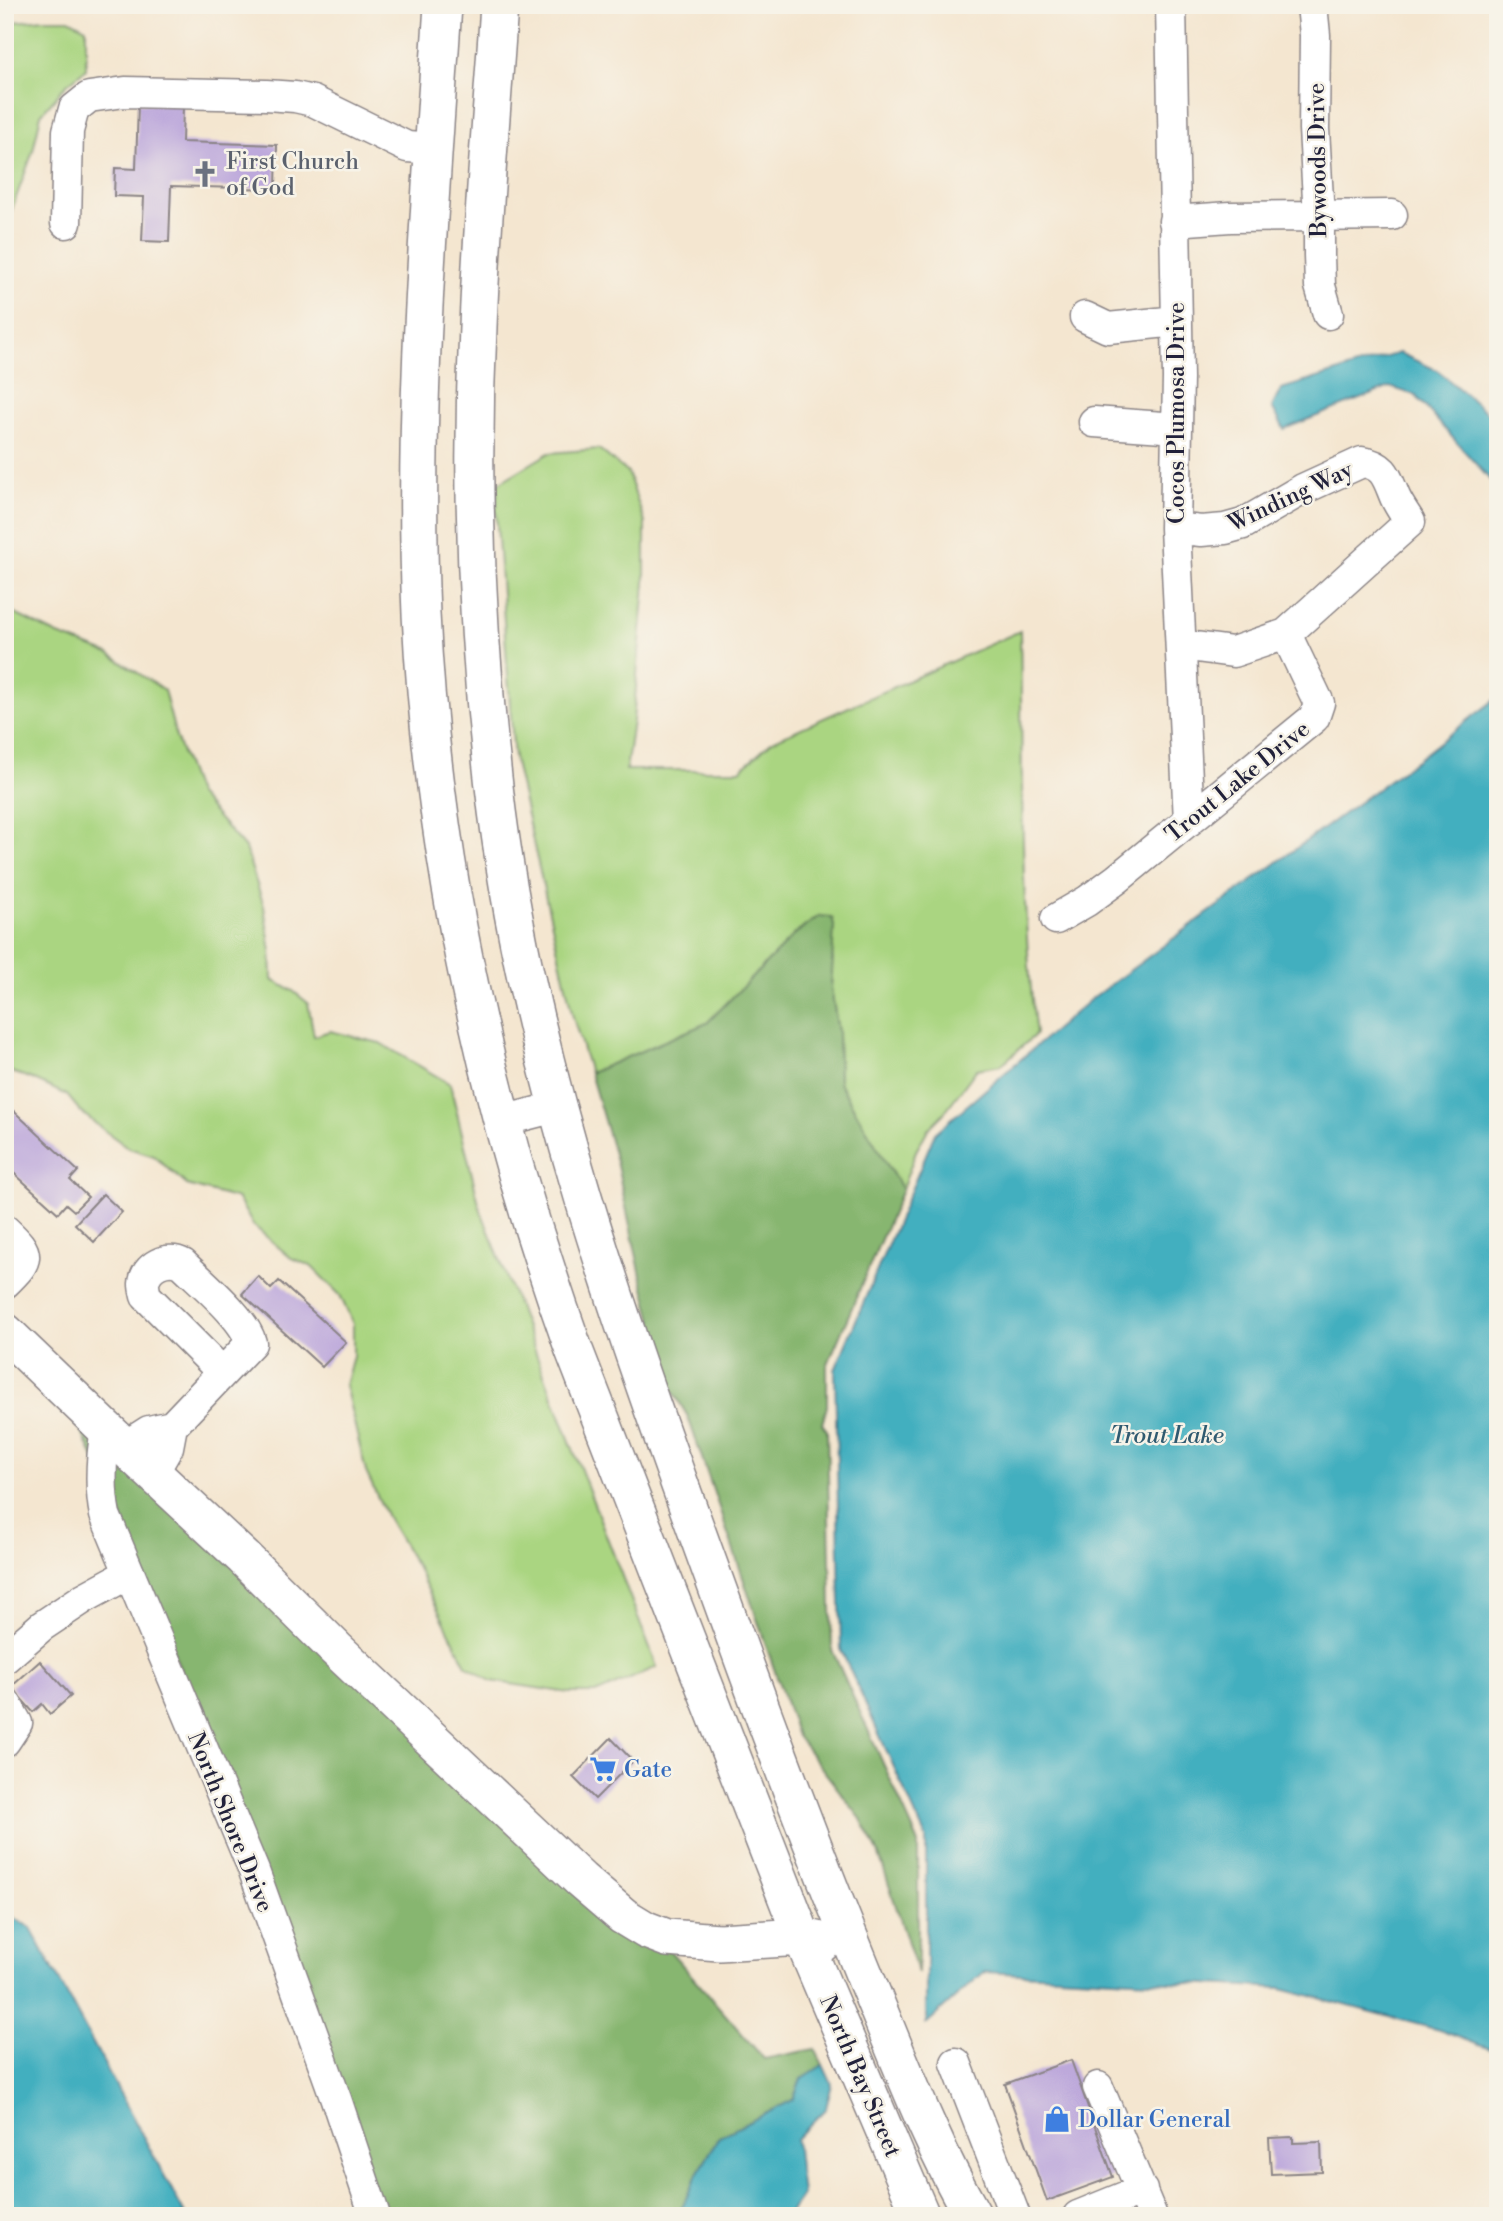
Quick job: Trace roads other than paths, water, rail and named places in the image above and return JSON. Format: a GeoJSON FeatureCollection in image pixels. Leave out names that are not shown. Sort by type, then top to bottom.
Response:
{"type":"FeatureCollection","features":[{"type":"Feature","properties":{"kind":"main road","name":"North Bay Street"},"geometry":{"type":"LineString","coordinates":[[443,5],[418,424],[421,614],[429,716],[445,842],[476,1018],[502,1121],[547,1275],[574,1350],[802,1937],[921,2216]]}},
{"type":"Feature","properties":{"kind":"main road"},"geometry":{"type":"LineString","coordinates":[[499,5],[478,326],[475,517],[486,713],[499,826],[532,1010],[556,1107],[627,1335],[767,1725],[855,1954],[926,2126],[948,2175],[972,2216]]}},
{"type":"Feature","properties":{"kind":"main road"},"geometry":{"type":"LineString","coordinates":[[5,1332],[336,1649],[581,1880],[623,1916],[646,1930],[667,1938],[719,1942],[802,1937],[817,1940],[828,1950],[841,1968],[920,2159],[952,2216]]}},
{"type":"Feature","properties":{"kind":"main road"},"geometry":{"type":"LineString","coordinates":[[767,1725],[807,1870],[809,1898],[802,1937]]}},
{"type":"Feature","properties":{"kind":"street","name":"Cocos Plumosa Drive"},"geometry":{"type":"LineString","coordinates":[[1171,5],[1177,321],[1175,528],[1189,821]]}},
{"type":"Feature","properties":{"kind":"street","name":"Bywoods Drive"},"geometry":{"type":"LineString","coordinates":[[1312,5],[1315,35],[1314,129],[1320,286],[1328,314]]}},
{"type":"Feature","properties":{"kind":"street"},"geometry":{"type":"LineString","coordinates":[[66,223],[68,131],[74,109],[89,97],[125,92],[265,94],[295,97],[313,101],[407,147],[433,149]]}},
{"type":"Feature","properties":{"kind":"street"},"geometry":{"type":"LineString","coordinates":[[1174,221],[1230,217],[1392,215]]}},
{"type":"Feature","properties":{"kind":"street"},"geometry":{"type":"LineString","coordinates":[[1085,317],[1108,328],[1177,321]]}},
{"type":"Feature","properties":{"kind":"street"},"geometry":{"type":"LineString","coordinates":[[1094,422],[1177,428]]}},
{"type":"Feature","properties":{"kind":"street","name":"Winding Way"},"geometry":{"type":"LineString","coordinates":[[1175,528],[1213,530],[1243,524],[1303,489],[1362,462],[1371,463],[1381,470],[1389,479],[1395,498],[1410,522],[1286,634]]}},
{"type":"Feature","properties":{"kind":"street"},"geometry":{"type":"LineString","coordinates":[[1181,645],[1233,652],[1286,634]]}},
{"type":"Feature","properties":{"kind":"street","name":"Trout Lake Drive"},"geometry":{"type":"LineString","coordinates":[[1056,919],[1117,879],[1314,718],[1319,704],[1286,634]]}},
{"type":"Feature","properties":{"kind":"street"},"geometry":{"type":"LineString","coordinates":[[502,1121],[556,1107]]}},
{"type":"Feature","properties":{"kind":"street"},"geometry":{"type":"LineString","coordinates":[[5,1230],[21,1244],[24,1255],[23,1266],[5,1283]]}},
{"type":"Feature","properties":{"kind":"street"},"geometry":{"type":"LineString","coordinates":[[153,1473],[167,1447],[172,1426],[222,1372]]}},
{"type":"Feature","properties":{"kind":"street"},"geometry":{"type":"LineString","coordinates":[[115,1438],[172,1426]]}},
{"type":"Feature","properties":{"kind":"street","name":"North Shore Drive"},"geometry":{"type":"LineString","coordinates":[[115,1438],[101,1462],[100,1493],[105,1515],[254,1871],[375,2216]]}},
{"type":"Feature","properties":{"kind":"street"},"geometry":{"type":"LineString","coordinates":[[5,1658],[52,1619],[128,1574]]}},
{"type":"Feature","properties":{"kind":"street"},"geometry":{"type":"LineString","coordinates":[[956,2063],[1015,2216]]}},
{"type":"Feature","properties":{"kind":"street"},"geometry":{"type":"LineString","coordinates":[[1078,2216],[1147,2203],[1098,2087]]}},
{"type":"Feature","properties":{"kind":"water"},"geometry":{"type":"Polygon","coordinates":[[[1399,353],[1437,370],[1498,422],[1498,489],[1415,395],[1390,387],[1284,429],[1272,407],[1281,389],[1399,353]]]}},
{"type":"Feature","properties":{"kind":"water","name":"Trout Lake"},"geometry":{"type":"Polygon","coordinates":[[[1498,697],[1498,2052],[1439,2030],[1281,1988],[984,1972],[926,2024],[926,1838],[841,1650],[835,1370],[935,1133],[1091,999],[1418,759],[1498,697]]]}},
{"type":"Feature","properties":{"kind":"water"},"geometry":{"type":"Polygon","coordinates":[[[5,1913],[31,1928],[186,2216],[5,2216],[5,1913]]]}},
{"type":"Feature","properties":{"kind":"water"},"geometry":{"type":"Polygon","coordinates":[[[823,2065],[832,2084],[826,2108],[796,2139],[802,2195],[788,2216],[678,2216],[719,2137],[793,2100],[801,2079],[823,2065]]]}},
{"type":"Feature","properties":{"kind":"place","name":"First Church of God"},"geometry":{"type":"Point","coordinates":[205,174]}},
{"type":"Feature","properties":{"kind":"place","name":"Gate"},"geometry":{"type":"Point","coordinates":[603,1769]}},
{"type":"Feature","properties":{"kind":"place","name":"Dollar General"},"geometry":{"type":"Point","coordinates":[1057,2119]}}]}
